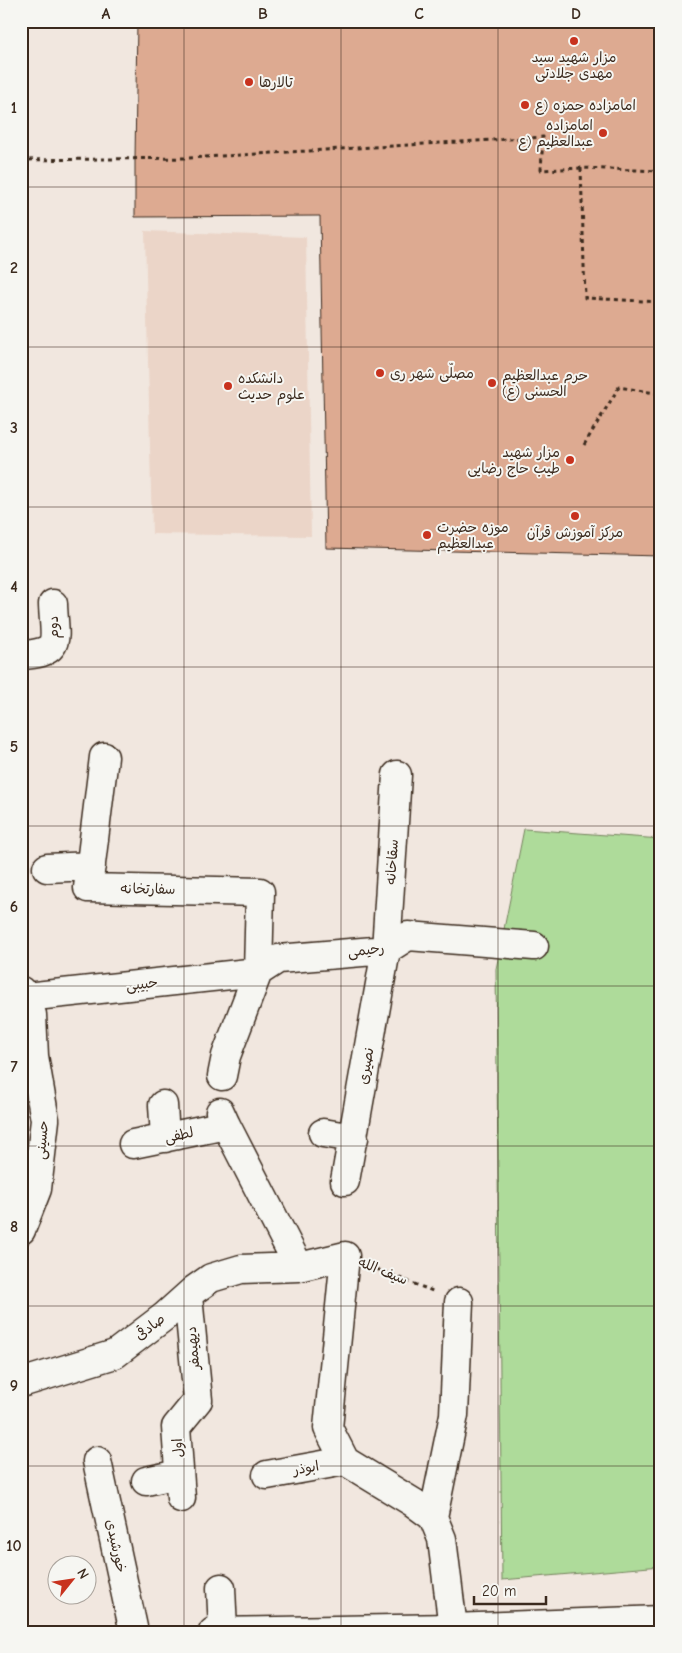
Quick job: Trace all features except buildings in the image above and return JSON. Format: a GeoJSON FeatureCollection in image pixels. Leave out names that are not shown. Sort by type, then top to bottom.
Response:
{"type":"FeatureCollection","features":[{"type":"Feature","properties":{"kind":"street","name":"دوم"},"geometry":{"type":"LineString","coordinates":[[21,655],[38,654],[50,649],[54,644],[53,604]]}},
{"type":"Feature","properties":{"kind":"street","name":"سفارتخانه"},"geometry":{"type":"LineString","coordinates":[[104,757],[88,888],[260,892],[258,972]]}},
{"type":"Feature","properties":{"kind":"street","name":"سقاخانه"},"geometry":{"type":"LineString","coordinates":[[386,950],[397,775]]}},
{"type":"Feature","properties":{"kind":"street"},"geometry":{"type":"LineString","coordinates":[[47,868],[91,866]]}},
{"type":"Feature","properties":{"kind":"street","name":"رحیمی"},"geometry":{"type":"LineString","coordinates":[[258,972],[278,959],[386,950],[408,936],[534,946]]}},
{"type":"Feature","properties":{"kind":"street","name":"نصیری"},"geometry":{"type":"LineString","coordinates":[[346,1181],[386,950]]}},
{"type":"Feature","properties":{"kind":"street"},"geometry":{"type":"LineString","coordinates":[[222,1076],[226,1056],[258,972]]}},
{"type":"Feature","properties":{"kind":"street","name":"حبیبی"},"geometry":{"type":"LineString","coordinates":[[24,994],[258,972]]}},
{"type":"Feature","properties":{"kind":"street","name":"حسینی"},"geometry":{"type":"LineString","coordinates":[[22,1224],[38,1189],[45,1120],[34,1056],[32,1015],[24,994]]}},
{"type":"Feature","properties":{"kind":"street"},"geometry":{"type":"LineString","coordinates":[[163,1105],[165,1138]]}},
{"type":"Feature","properties":{"kind":"street","name":"لطفی"},"geometry":{"type":"LineString","coordinates":[[133,1144],[165,1138],[223,1119],[287,1267]]}},
{"type":"Feature","properties":{"kind":"street"},"geometry":{"type":"LineString","coordinates":[[323,1133],[354,1138]]}},
{"type":"Feature","properties":{"kind":"street"},"geometry":{"type":"LineString","coordinates":[[345,1256],[328,1428],[345,1461],[414,1503],[432,1517],[442,1539],[453,1628]]}},
{"type":"Feature","properties":{"kind":"street","name":"سیف الله"},"geometry":{"type":"LineString","coordinates":[[287,1267],[345,1256]]}},
{"type":"Feature","properties":{"kind":"street","name":"صادقی"},"geometry":{"type":"LineString","coordinates":[[21,1383],[115,1354],[211,1278],[241,1269],[287,1267]]}},
{"type":"Feature","properties":{"kind":"street","name":"دیهیمفر"},"geometry":{"type":"LineString","coordinates":[[188,1296],[198,1400]]}},
{"type":"Feature","properties":{"kind":"street"},"geometry":{"type":"LineString","coordinates":[[432,1517],[454,1415],[459,1302]]}},
{"type":"Feature","properties":{"kind":"street","name":"اول"},"geometry":{"type":"LineString","coordinates":[[146,1481],[180,1486],[176,1427],[198,1400]]}},
{"type":"Feature","properties":{"kind":"street","name":"خورشیدی"},"geometry":{"type":"LineString","coordinates":[[98,1461],[134,1632]]}},
{"type":"Feature","properties":{"kind":"street","name":"ابوذر"},"geometry":{"type":"LineString","coordinates":[[267,1475],[345,1461]]}},
{"type":"Feature","properties":{"kind":"street"},"geometry":{"type":"LineString","coordinates":[[221,1588],[218,1631],[453,1628],[661,1620]]}},
{"type":"Feature","properties":{"kind":"path"},"geometry":{"type":"LineString","coordinates":[[21,160],[189,158],[543,137],[541,170],[581,168],[661,171]]}},
{"type":"Feature","properties":{"kind":"path"},"geometry":{"type":"LineString","coordinates":[[581,168],[584,298],[661,302]]}},
{"type":"Feature","properties":{"kind":"path"},"geometry":{"type":"LineString","coordinates":[[584,445],[619,388],[661,394]]}},
{"type":"Feature","properties":{"kind":"path","name":"سیف الله"},"geometry":{"type":"LineString","coordinates":[[345,1256],[459,1302]]}},
{"type":"Feature","properties":{"kind":"shaded area","name":"دانشکده علوم حدیث"},"geometry":{"type":"Polygon","coordinates":[[[145,231],[306,237],[311,536],[152,534],[145,231]]]}},
{"type":"Feature","properties":{"kind":"green space"},"geometry":{"type":"Polygon","coordinates":[[[524,829],[661,839],[661,1566],[502,1580],[496,969],[524,829]]]}},
{"type":"Feature","properties":{"kind":"place","name":"مزار شهید سید مهدی جلادتی"},"geometry":{"type":"Point","coordinates":[574,41]}},
{"type":"Feature","properties":{"kind":"place","name":"تالارها"},"geometry":{"type":"Point","coordinates":[249,82]}},
{"type":"Feature","properties":{"kind":"place","name":"امامزاده حمزه (ع"},"geometry":{"type":"Point","coordinates":[525,105]}},
{"type":"Feature","properties":{"kind":"place","name":"امامزاده عبدالعظیم (ع"},"geometry":{"type":"Point","coordinates":[603,133]}},
{"type":"Feature","properties":{"kind":"place","name":"مصلّی شهر ری"},"geometry":{"type":"Point","coordinates":[380,373]}},
{"type":"Feature","properties":{"kind":"place","name":"حرم عبدالعظیم الحسنی (ع)"},"geometry":{"type":"Point","coordinates":[492,383]}},
{"type":"Feature","properties":{"kind":"place","name":"دانشکده علوم حدیث"},"geometry":{"type":"Point","coordinates":[228,386]}},
{"type":"Feature","properties":{"kind":"place","name":"مزار شهید طیب حاج رضایی"},"geometry":{"type":"Point","coordinates":[570,460]}},
{"type":"Feature","properties":{"kind":"place","name":"مرکز آموزش قرآن"},"geometry":{"type":"Point","coordinates":[575,516]}},
{"type":"Feature","properties":{"kind":"place","name":"موزه حضرت عبدالعظیم"},"geometry":{"type":"Point","coordinates":[427,535]}}]}
